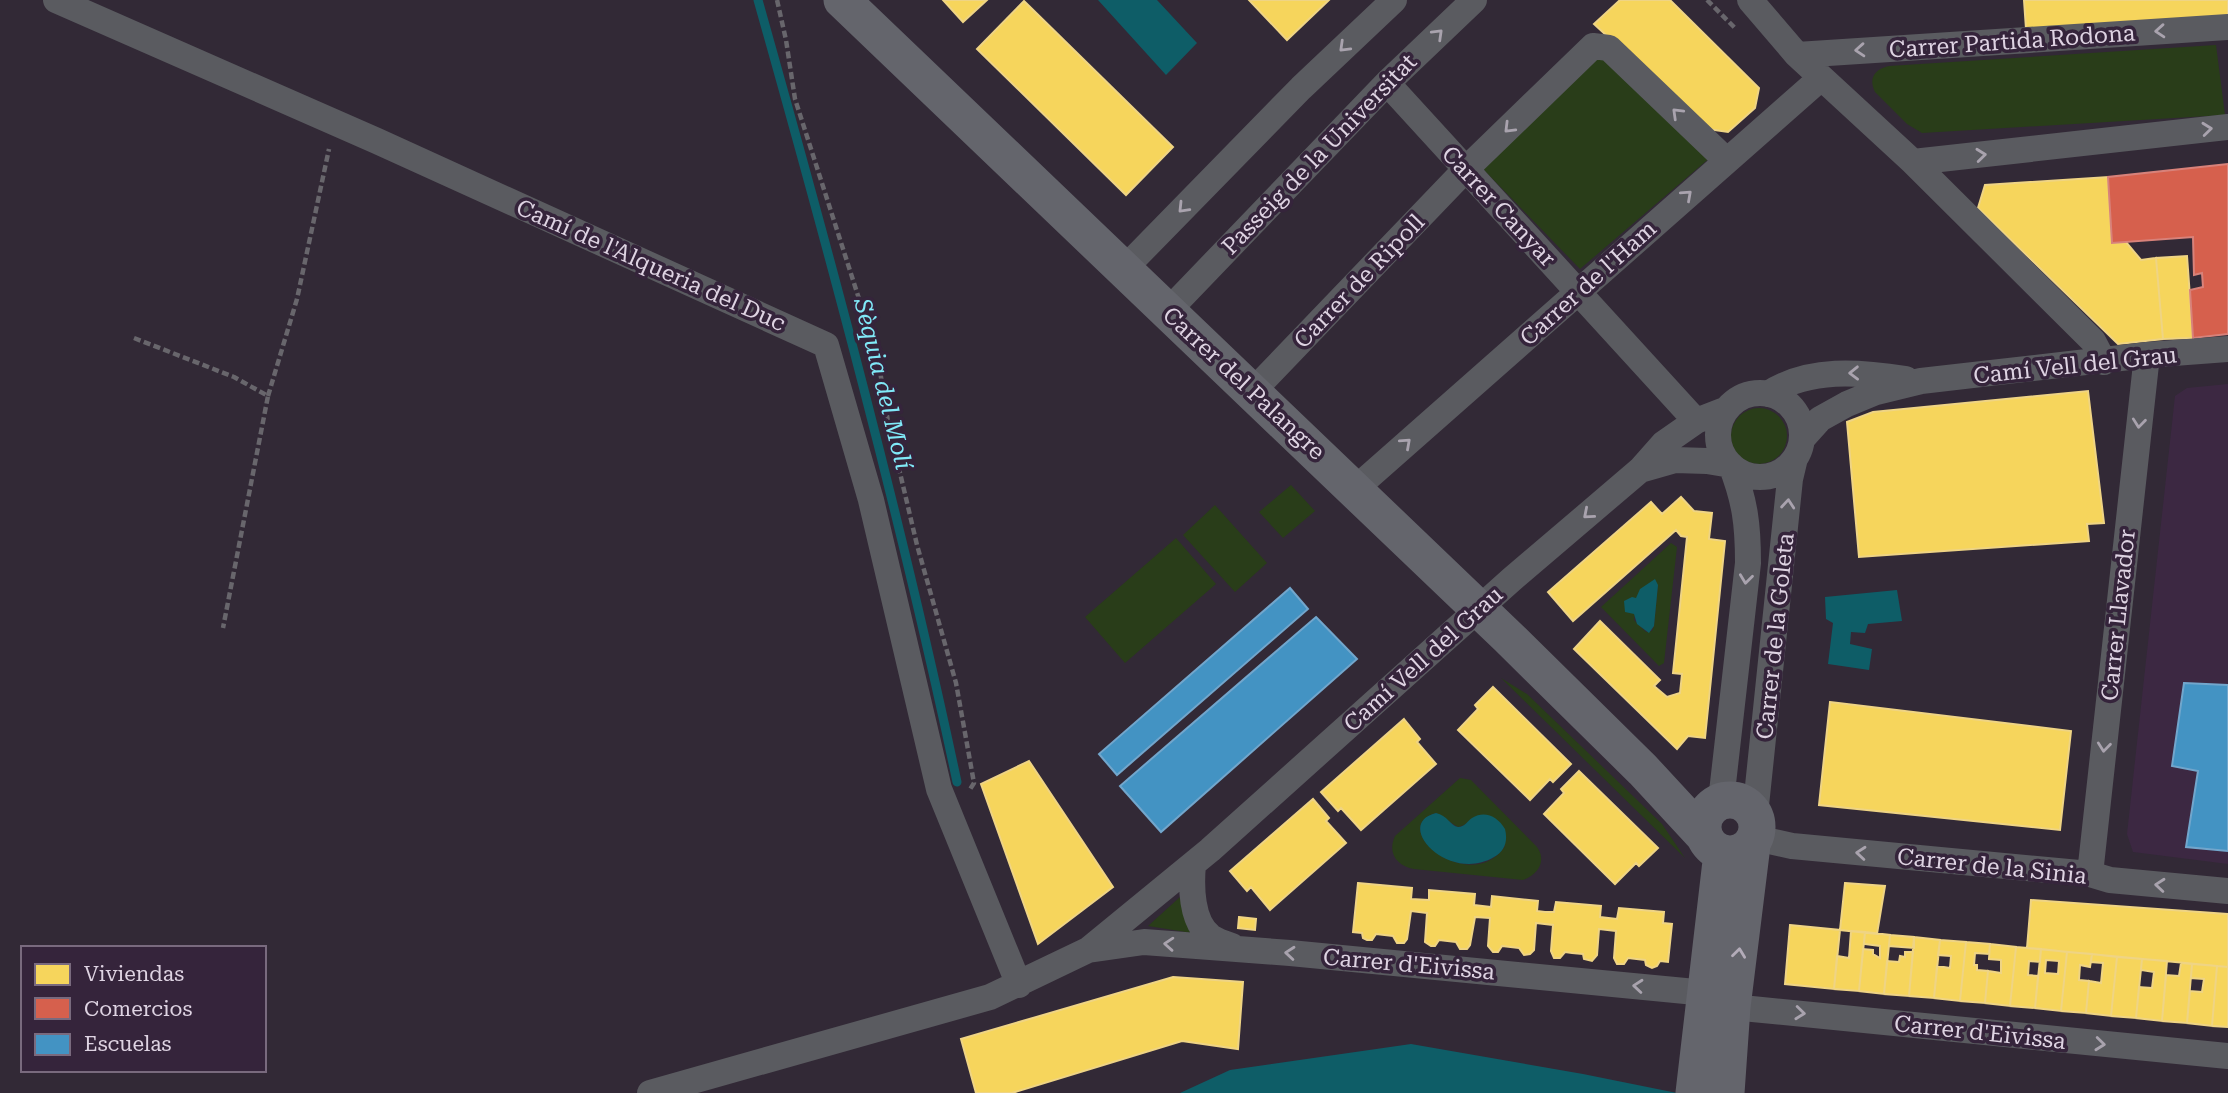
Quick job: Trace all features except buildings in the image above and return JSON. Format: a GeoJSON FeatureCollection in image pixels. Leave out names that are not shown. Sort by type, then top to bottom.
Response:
{"type":"FeatureCollection","features":[{"type":"Feature","properties":{"kind":"street","name":"Camí de l'Alqueria del Duc"},"geometry":{"type":"LineString","coordinates":[[56,0],[826,345],[871,500],[939,789],[1019,985]]}},
{"type":"Feature","properties":{"kind":"street","name":"Carrer del Palangre"},"geometry":{"type":"LineString","coordinates":[[842,0],[1355,489],[1643,770],[1738,838],[1744,804],[1693,794],[1643,770]]}},
{"type":"Feature","properties":{"kind":"street"},"geometry":{"type":"LineString","coordinates":[[1124,269],[1301,88],[1394,0]]}},
{"type":"Feature","properties":{"kind":"street","name":"Passeig de la Universitat"},"geometry":{"type":"LineString","coordinates":[[1168,311],[1387,83],[1474,0]]}},
{"type":"Feature","properties":{"kind":"street"},"geometry":{"type":"LineString","coordinates":[[1750,0],[1797,55],[1913,162],[2093,341],[2104,362]]}},
{"type":"Feature","properties":{"kind":"street","name":"Carrer Partida Rodona"},"geometry":{"type":"LineString","coordinates":[[1797,55],[2228,26]]}},
{"type":"Feature","properties":{"kind":"street","name":"Carrer de Ripoll"},"geometry":{"type":"LineString","coordinates":[[1252,392],[1465,170],[1593,46],[1609,48],[1726,160]]}},
{"type":"Feature","properties":{"kind":"street","name":"Carrer de l'Ham"},"geometry":{"type":"LineString","coordinates":[[1355,489],[1821,78]]}},
{"type":"Feature","properties":{"kind":"street","name":"Carrer Canyar"},"geometry":{"type":"LineString","coordinates":[[1387,83],[1696,421]]}},
{"type":"Feature","properties":{"kind":"street"},"geometry":{"type":"LineString","coordinates":[[1913,162],[2228,127]]}},
{"type":"Feature","properties":{"kind":"street","name":"Camí Vell del Grau"},"geometry":{"type":"LineString","coordinates":[[1798,448],[1820,419],[1847,404],[1876,392],[1921,381],[2147,355],[2228,349]]}},
{"type":"Feature","properties":{"kind":"street","name":"Carrer Llavador"},"geometry":{"type":"LineString","coordinates":[[2090,874],[2147,355]]}},
{"type":"Feature","properties":{"kind":"street","name":"Camí Vell del Grau"},"geometry":{"type":"LineString","coordinates":[[1768,394],[1782,385],[1827,374],[1871,373],[1921,381]]}},
{"type":"Feature","properties":{"kind":"street"},"geometry":{"type":"LineString","coordinates":[[1768,394],[1790,405],[1801,426],[1798,448],[1787,467],[1777,473],[1765,476],[1741,472],[1731,465],[1724,455],[1718,432],[1721,419],[1727,409],[1745,396],[1768,394]]}},
{"type":"Feature","properties":{"kind":"street","name":"Camí Vell del Grau"},"geometry":{"type":"LineString","coordinates":[[1201,857],[1479,609],[1640,470],[1663,444],[1696,421],[1727,409]]}},
{"type":"Feature","properties":{"kind":"street","name":"Carrer de la Goleta"},"geometry":{"type":"LineString","coordinates":[[1711,1081],[1738,838],[1790,479],[1798,448]]}},
{"type":"Feature","properties":{"kind":"street","name":"Camí Vell del Grau"},"geometry":{"type":"LineString","coordinates":[[1640,470],[1675,460],[1731,465]]}},
{"type":"Feature","properties":{"kind":"street","name":"Carrer de la Goleta"},"geometry":{"type":"LineString","coordinates":[[1721,801],[1748,562],[1744,498],[1731,465]]}},
{"type":"Feature","properties":{"kind":"street","name":"Carrer de la Sinia"},"geometry":{"type":"LineString","coordinates":[[1738,838],[1792,846],[2090,874],[2110,880],[2228,891]]}},
{"type":"Feature","properties":{"kind":"street","name":"Carrer d'Eivissa"},"geometry":{"type":"LineString","coordinates":[[1201,857],[1191,885],[1198,920],[1211,937],[1237,948]]}},
{"type":"Feature","properties":{"kind":"street","name":"Carrer d'Eivissa"},"geometry":{"type":"LineString","coordinates":[[650,1093],[990,997],[1019,985],[1088,950],[1201,857]]}},
{"type":"Feature","properties":{"kind":"street","name":"Carrer d'Eivissa"},"geometry":{"type":"LineString","coordinates":[[1088,950],[1144,942],[1237,948],[2228,1056]]}},
{"type":"Feature","properties":{"kind":"path"},"geometry":{"type":"LineString","coordinates":[[777,0],[795,99],[878,358],[888,422],[917,545],[956,684],[974,783],[950,819]]}},
{"type":"Feature","properties":{"kind":"path"},"geometry":{"type":"LineString","coordinates":[[223,628],[268,396],[298,299],[334,123]]}},
{"type":"Feature","properties":{"kind":"path"},"geometry":{"type":"LineString","coordinates":[[134,338],[234,377],[268,396]]}},
{"type":"Feature","properties":{"kind":"shaded area"},"geometry":{"type":"Polygon","coordinates":[[[2228,384],[2228,864],[2133,852],[2127,834],[2175,396],[2187,388],[2228,384]]]}},
{"type":"Feature","properties":{"kind":"green space"},"geometry":{"type":"Polygon","coordinates":[[[2216,45],[2225,115],[1922,133],[1907,124],[1875,92],[1872,82],[1880,69],[1889,66],[2216,45]]]}},
{"type":"Feature","properties":{"kind":"green space"},"geometry":{"type":"Polygon","coordinates":[[[1609,56],[1712,156],[1580,269],[1482,168],[1592,60],[1609,56]]]}},
{"type":"Feature","properties":{"kind":"green space"},"geometry":{"type":"Polygon","coordinates":[[[1754,408],[1764,408],[1779,416],[1785,425],[1785,447],[1779,456],[1764,464],[1754,464],[1736,452],[1731,441],[1731,431],[1743,413],[1754,408]]]}},
{"type":"Feature","properties":{"kind":"green space"},"geometry":{"type":"Polygon","coordinates":[[[1291,485],[1315,511],[1283,538],[1259,512],[1291,485]]]}},
{"type":"Feature","properties":{"kind":"green space"},"geometry":{"type":"Polygon","coordinates":[[[1215,505],[1267,563],[1235,592],[1183,535],[1215,505]]]}},
{"type":"Feature","properties":{"kind":"green space"},"geometry":{"type":"Polygon","coordinates":[[[1176,538],[1216,584],[1125,663],[1085,617],[1176,538]]]}},
{"type":"Feature","properties":{"kind":"green space"},"geometry":{"type":"Polygon","coordinates":[[[1671,543],[1677,547],[1664,663],[1659,666],[1601,607],[1671,543]],[[1658,585],[1637,598],[1634,620],[1646,632],[1652,631],[1658,585]]]}},
{"type":"Feature","properties":{"kind":"green space"},"geometry":{"type":"Polygon","coordinates":[[[1501,678],[1527,694],[1662,824],[1685,858],[1501,678]]]}},
{"type":"Feature","properties":{"kind":"green space"},"geometry":{"type":"Polygon","coordinates":[[[1460,778],[1471,780],[1537,847],[1541,862],[1537,871],[1523,880],[1414,869],[1395,858],[1392,848],[1395,836],[1460,778]],[[1436,813],[1423,821],[1420,831],[1426,843],[1455,862],[1473,865],[1490,860],[1505,846],[1474,817],[1458,827],[1436,813]]]}},
{"type":"Feature","properties":{"kind":"green space"},"geometry":{"type":"Polygon","coordinates":[[[1180,897],[1192,933],[1148,926],[1180,897]]]}},
{"type":"Feature","properties":{"kind":"water"},"geometry":{"type":"Polygon","coordinates":[[[1098,0],[1157,0],[1197,43],[1166,75],[1098,0]]]}},
{"type":"Feature","properties":{"kind":"water"},"geometry":{"type":"Polygon","coordinates":[[[1655,579],[1658,585],[1654,626],[1649,633],[1637,624],[1634,614],[1625,612],[1624,601],[1636,598],[1640,589],[1655,579]]]}},
{"type":"Feature","properties":{"kind":"water"},"geometry":{"type":"Polygon","coordinates":[[[1897,590],[1902,621],[1868,624],[1865,633],[1851,632],[1850,644],[1872,649],[1869,670],[1828,664],[1833,623],[1826,619],[1825,597],[1897,590]]]}},
{"type":"Feature","properties":{"kind":"water"},"geometry":{"type":"Polygon","coordinates":[[[1436,813],[1458,827],[1477,816],[1495,818],[1505,829],[1506,842],[1503,849],[1498,855],[1477,863],[1460,863],[1444,858],[1423,839],[1420,828],[1424,819],[1436,813]]]}},
{"type":"Feature","properties":{"kind":"water"},"geometry":{"type":"Polygon","coordinates":[[[1411,1044],[1677,1093],[1180,1093],[1230,1070],[1411,1044]]]}},
{"type":"Feature","properties":{"kind":"waterway","name":"Sèquia del Molí"},"geometry":{"type":"LineString","coordinates":[[758,0],[864,389],[913,585],[957,782]]}}]}
